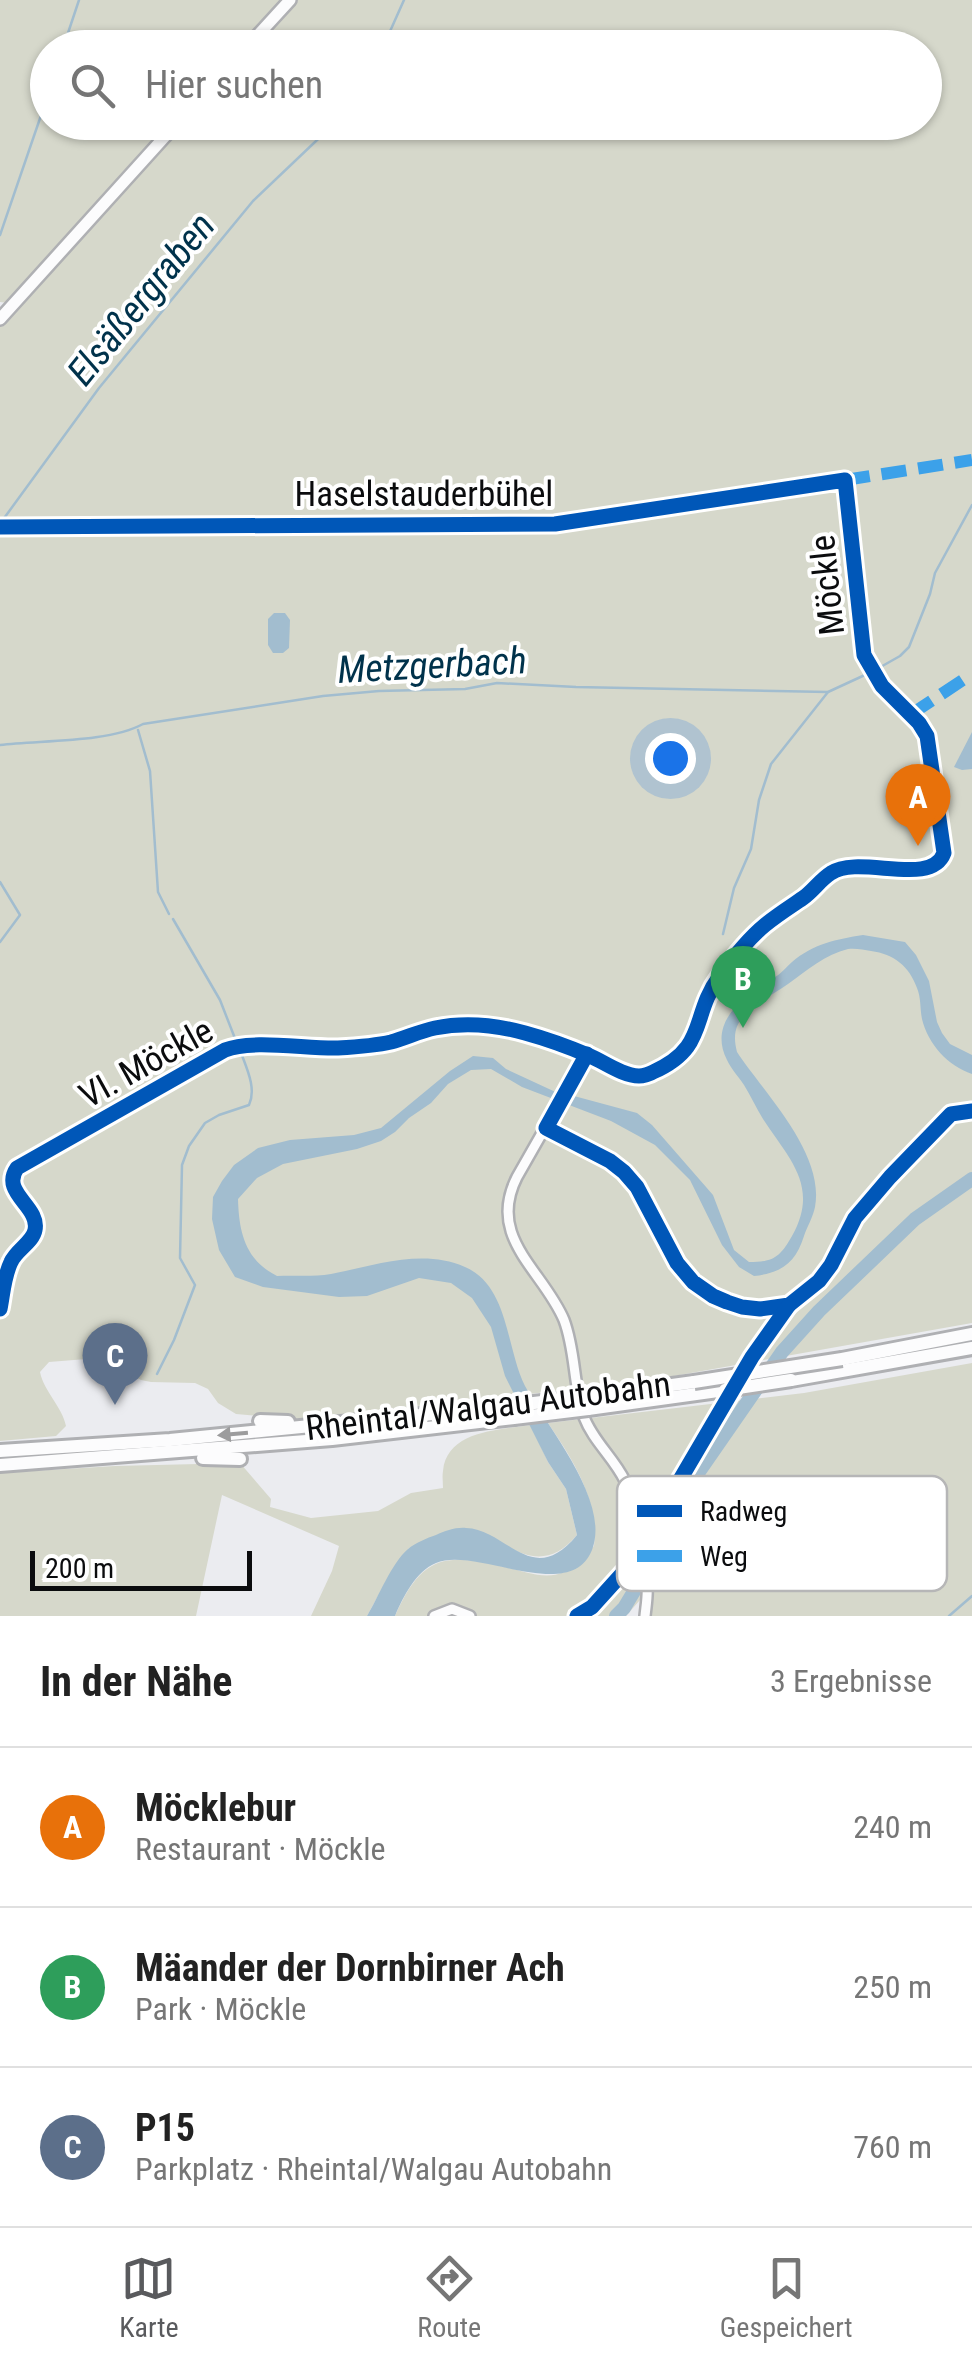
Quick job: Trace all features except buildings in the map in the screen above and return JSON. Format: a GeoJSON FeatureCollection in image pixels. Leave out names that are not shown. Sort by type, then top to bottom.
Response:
{"type":"FeatureCollection","features":[{"type":"Feature","properties":{"kind":"highway","name":"Rheintal/Walgau Autobahn"},"geometry":{"type":"LineString","coordinates":[[950,1346],[972,1334]]}},
{"type":"Feature","properties":{"kind":"highway","name":"Rheintal/Walgau Autobahn"},"geometry":{"type":"LineString","coordinates":[[1,1456],[162,1454],[332,1439],[696,1388],[842,1360],[950,1346],[972,1348]]}},
{"type":"Feature","properties":{"kind":"highway","name":"Rheintal/Walgau Autobahn"},"geometry":{"type":"LineString","coordinates":[[1,1456],[330,1424],[496,1418],[510,1424],[514,1418],[586,1403]]}},
{"type":"Feature","properties":{"kind":"highway"},"geometry":{"type":"LineString","coordinates":[[463,1437],[496,1418]]}},
{"type":"Feature","properties":{"kind":"highway"},"geometry":{"type":"LineString","coordinates":[[260,1420],[330,1424]]}},
{"type":"Feature","properties":{"kind":"highway"},"geometry":{"type":"LineString","coordinates":[[1,1456],[21,1444],[57,1438]]}},
{"type":"Feature","properties":{"kind":"highway"},"geometry":{"type":"LineString","coordinates":[[162,1454],[172,1459],[240,1459]]}},
{"type":"Feature","properties":{"kind":"main road"},"geometry":{"type":"LineString","coordinates":[[262,30],[290,0]]}},
{"type":"Feature","properties":{"kind":"main road"},"geometry":{"type":"LineString","coordinates":[[0,319],[162,140]]}},
{"type":"Feature","properties":{"kind":"street","name":"Haselstauderbühel"},"geometry":{"type":"LineString","coordinates":[[0,527],[556,524],[845,480]]}},
{"type":"Feature","properties":{"kind":"street","name":"Möckle"},"geometry":{"type":"LineString","coordinates":[[587,1054],[638,1076],[657,1070],[689,1047],[717,980],[754,934],[831,873],[863,867],[932,868],[942,859],[943,837],[927,736],[882,686],[864,654],[845,480]]}},
{"type":"Feature","properties":{"kind":"street","name":"VI. Möckle"},"geometry":{"type":"LineString","coordinates":[[0,1309],[12,1260],[35,1233],[36,1226],[12,1190],[12,1174],[225,1050],[250,1044],[299,1048],[362,1046],[434,1028],[479,1024],[525,1033],[587,1054]]}},
{"type":"Feature","properties":{"kind":"street"},"geometry":{"type":"LineString","coordinates":[[587,1054],[511,1189],[508,1224],[521,1255],[564,1320],[585,1420],[622,1476]]}},
{"type":"Feature","properties":{"kind":"street"},"geometry":{"type":"LineString","coordinates":[[684,1476],[752,1357],[790,1305]]}},
{"type":"Feature","properties":{"kind":"street"},"geometry":{"type":"LineString","coordinates":[[576,1616],[592,1607],[617,1580]]}},
{"type":"Feature","properties":{"kind":"street"},"geometry":{"type":"LineString","coordinates":[[645,1616],[646,1591]]}},
{"type":"Feature","properties":{"kind":"street"},"geometry":{"type":"LineString","coordinates":[[434,1616],[452,1610],[470,1616]]}},
{"type":"Feature","properties":{"kind":"shaded area"},"geometry":{"type":"Polygon","coordinates":[[[0,0],[284,0],[257,30],[30,30],[30,140],[157,140],[8,303],[0,302],[0,0]]]}},
{"type":"Feature","properties":{"kind":"shaded area"},"geometry":{"type":"Polygon","coordinates":[[[294,0],[972,0],[972,1323],[674,1376],[295,1419],[236,1414],[218,1403],[208,1389],[195,1383],[141,1380],[99,1358],[49,1362],[40,1372],[66,1426],[56,1436],[0,1441],[0,323],[167,140],[942,140],[942,30],[266,30],[294,0]]]}},
{"type":"Feature","properties":{"kind":"shaded area"},"geometry":{"type":"Polygon","coordinates":[[[972,1363],[972,1616],[643,1616],[640,1600],[626,1616],[395,1616],[416,1580],[439,1563],[469,1560],[550,1575],[568,1570],[594,1546],[588,1497],[575,1466],[548,1423],[804,1393],[972,1363]]]}},
{"type":"Feature","properties":{"kind":"shaded area"},"geometry":{"type":"Polygon","coordinates":[[[531,1425],[566,1489],[577,1535],[547,1556],[527,1555],[494,1538],[409,1548],[367,1616],[311,1616],[339,1546],[222,1495],[196,1616],[0,1616],[0,1473],[240,1463],[271,1499],[270,1507],[311,1518],[378,1511],[411,1493],[443,1488],[447,1457],[454,1447],[477,1434],[531,1425]]]}},
{"type":"Feature","properties":{"kind":"water"},"geometry":{"type":"Polygon","coordinates":[[[274,613],[285,613],[290,620],[289,648],[283,653],[273,653],[268,645],[268,619],[274,613]]]}},
{"type":"Feature","properties":{"kind":"water"},"geometry":{"type":"Polygon","coordinates":[[[972,732],[972,769],[954,767],[972,732]]]}},
{"type":"Feature","properties":{"kind":"water"},"geometry":{"type":"Polygon","coordinates":[[[863,935],[905,942],[916,955],[929,981],[942,1033],[950,1044],[972,1055],[972,1074],[947,1060],[934,1045],[922,1019],[910,973],[894,958],[879,953],[840,951],[743,1017],[735,1035],[737,1052],[802,1145],[816,1187],[814,1211],[801,1245],[786,1265],[772,1272],[754,1276],[739,1267],[722,1245],[690,1180],[655,1145],[611,1121],[522,1087],[491,1069],[471,1070],[448,1084],[431,1103],[381,1141],[283,1164],[257,1178],[238,1199],[246,1244],[258,1262],[277,1276],[324,1275],[381,1263],[432,1259],[465,1267],[479,1276],[498,1303],[525,1386],[574,1465],[593,1509],[592,1550],[581,1566],[564,1573],[544,1574],[474,1562],[436,1563],[416,1578],[395,1616],[367,1616],[402,1555],[418,1543],[447,1531],[481,1531],[533,1557],[561,1551],[577,1535],[566,1489],[548,1462],[505,1376],[491,1327],[472,1298],[451,1283],[419,1278],[367,1296],[339,1297],[263,1287],[235,1277],[219,1250],[212,1219],[213,1197],[222,1181],[234,1165],[258,1148],[381,1128],[473,1056],[493,1058],[506,1069],[562,1095],[637,1113],[713,1195],[734,1250],[749,1262],[765,1261],[784,1249],[792,1236],[800,1218],[802,1188],[791,1160],[729,1063],[722,1033],[742,1000],[800,956],[826,943],[863,935]]]}},
{"type":"Feature","properties":{"kind":"waterway"},"geometry":{"type":"LineString","coordinates":[[69,30],[79,0]]}},
{"type":"Feature","properties":{"kind":"waterway","name":"Elsäßergraben"},"geometry":{"type":"LineString","coordinates":[[391,30],[404,0]]}},
{"type":"Feature","properties":{"kind":"waterway"},"geometry":{"type":"LineString","coordinates":[[0,235],[33,140]]}},
{"type":"Feature","properties":{"kind":"waterway","name":"Elsäßergraben"},"geometry":{"type":"LineString","coordinates":[[2,521],[99,388],[253,201],[317,140]]}},
{"type":"Feature","properties":{"kind":"waterway","name":"Metzgerbach"},"geometry":{"type":"LineString","coordinates":[[877,669],[909,647],[935,573],[972,505]]}},
{"type":"Feature","properties":{"kind":"waterway","name":"Metzgerbach"},"geometry":{"type":"LineString","coordinates":[[0,745],[93,738],[143,724],[379,691],[465,689],[497,683],[828,692],[867,674]]}},
{"type":"Feature","properties":{"kind":"waterway"},"geometry":{"type":"LineString","coordinates":[[723,934],[734,888],[751,849],[759,800],[771,764],[828,692]]}},
{"type":"Feature","properties":{"kind":"waterway"},"geometry":{"type":"LineString","coordinates":[[138,730],[150,771],[158,892],[169,914]]}},
{"type":"Feature","properties":{"kind":"waterway","name":"Metzgerbach"},"geometry":{"type":"LineString","coordinates":[[0,882],[20,915],[0,942]]}},
{"type":"Feature","properties":{"kind":"waterway"},"geometry":{"type":"LineString","coordinates":[[173,919],[220,1000],[236,1041]]}},
{"type":"Feature","properties":{"kind":"waterway"},"geometry":{"type":"LineString","coordinates":[[157,1374],[195,1285],[180,1258],[182,1165],[205,1123],[249,1105],[251,1085],[240,1050]]}},
{"type":"Feature","properties":{"kind":"waterway"},"geometry":{"type":"LineString","coordinates":[[696,1476],[782,1352],[819,1311],[915,1219],[972,1179]]}},
{"type":"Feature","properties":{"kind":"waterway"},"geometry":{"type":"LineString","coordinates":[[616,1616],[634,1591]]}},
{"type":"Feature","properties":{"kind":"waterway"},"geometry":{"type":"LineString","coordinates":[[949,1616],[972,1596]]}},
{"type":"Feature","properties":{"kind":"marked path"},"geometry":{"type":"LineString","coordinates":[[845,480],[972,460]]}},
{"type":"Feature","properties":{"kind":"marked path"},"geometry":{"type":"LineString","coordinates":[[913,717],[972,674]]}},
{"type":"Feature","properties":{"kind":"cycle path"},"geometry":{"type":"LineString","coordinates":[[0,527],[555,524],[845,480],[864,655],[882,686],[927,736],[944,853],[937,863],[925,868],[859,867],[831,873],[747,943],[711,991],[683,1052],[646,1075],[627,1074],[533,1035],[480,1025],[435,1028],[365,1046],[250,1045],[225,1050],[17,1168],[13,1185],[32,1214],[35,1230],[11,1262],[0,1309]]}},
{"type":"Feature","properties":{"kind":"cycle path"},"geometry":{"type":"LineString","coordinates":[[587,1054],[546,1128],[624,1172],[637,1187],[677,1263],[693,1282],[713,1296],[742,1307],[789,1305],[819,1281],[855,1218],[890,1177],[951,1114],[972,1111]]}},
{"type":"Feature","properties":{"kind":"cycle path"},"geometry":{"type":"LineString","coordinates":[[682,1476],[752,1357],[789,1305]]}},
{"type":"Feature","properties":{"kind":"cycle path"},"geometry":{"type":"LineString","coordinates":[[577,1616],[592,1607],[617,1579]]}},
{"type":"Feature","properties":{"kind":"place","name":"Möcklebur"},"geometry":{"type":"Point","coordinates":[918,846]}},
{"type":"Feature","properties":{"kind":"place","name":"Mäander der Dornbirner Ach"},"geometry":{"type":"Point","coordinates":[743,1028]}},
{"type":"Feature","properties":{"kind":"place","name":"P15"},"geometry":{"type":"Point","coordinates":[115,1405]}}]}
